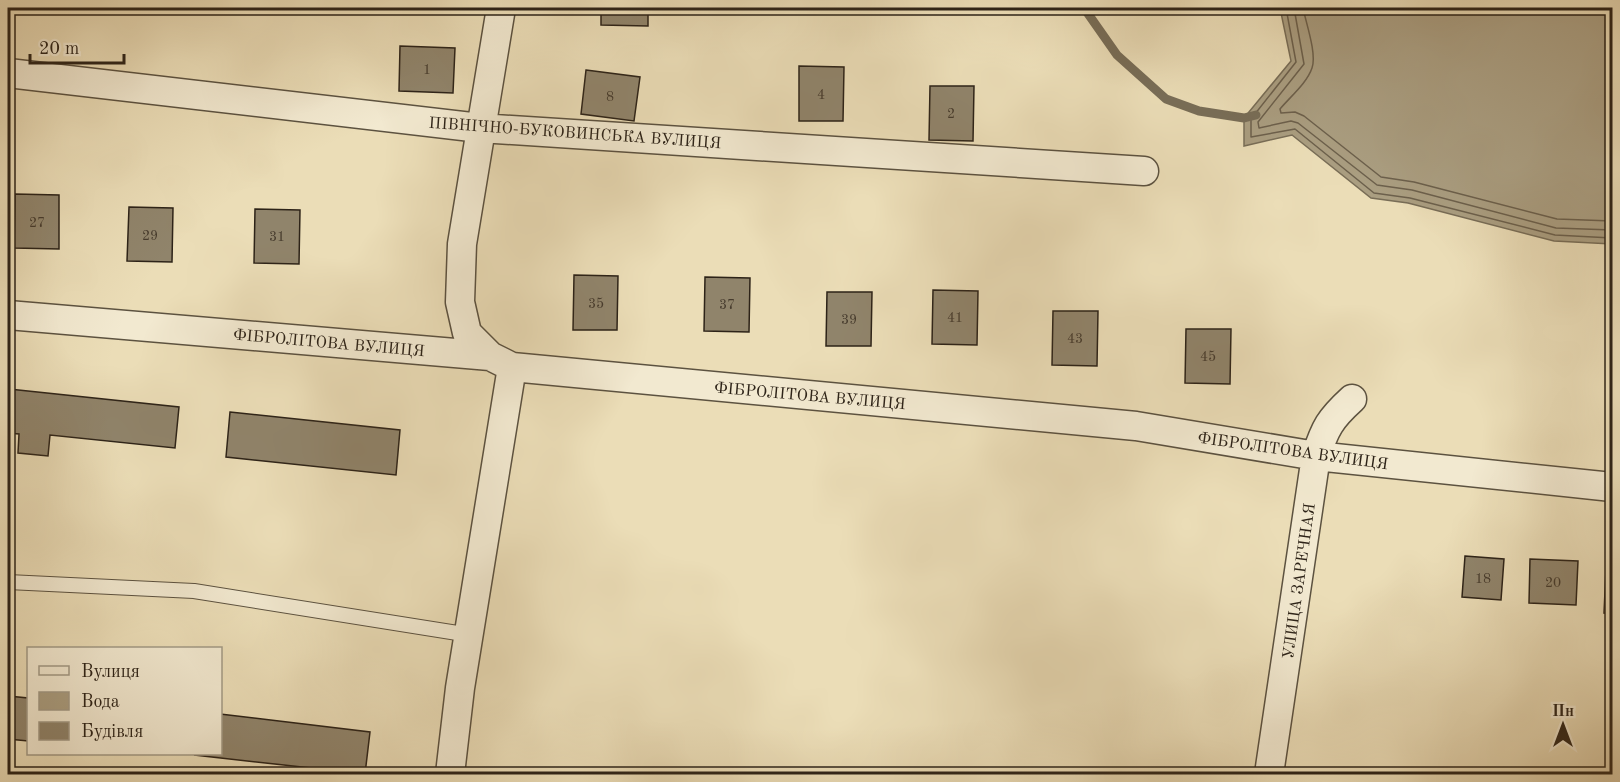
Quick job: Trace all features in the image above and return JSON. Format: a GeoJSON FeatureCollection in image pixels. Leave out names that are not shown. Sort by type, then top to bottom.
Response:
{"type":"FeatureCollection","features":[{"type":"Feature","properties":{"kind":"street"},"geometry":{"type":"LineString","coordinates":[[450,774],[460,688],[470,635],[501,362],[467,333],[460,302],[462,244],[501,8]]}},
{"type":"Feature","properties":{"kind":"street","name":"ПІВНІЧНО-БУКОВИНСЬКА ВУЛИЦЯ"},"geometry":{"type":"LineString","coordinates":[[8,74],[480,128],[1144,171]]}},
{"type":"Feature","properties":{"kind":"street","name":"ФІБРОЛІТОВА ВУЛИЦЯ"},"geometry":{"type":"LineString","coordinates":[[8,315],[1136,426],[1316,456],[1612,487]]}},
{"type":"Feature","properties":{"kind":"street","name":"УЛИЦА ЗАРЕЧНАЯ"},"geometry":{"type":"LineString","coordinates":[[1269,774],[1316,456],[1323,432],[1336,414],[1352,399]]}},
{"type":"Feature","properties":{"kind":"lane"},"geometry":{"type":"LineString","coordinates":[[8,582],[194,591],[470,635]]}},
{"type":"Feature","properties":{"kind":"water"},"geometry":{"type":"Polygon","coordinates":[[[1280,8],[1612,8],[1612,244],[1554,241],[1408,203],[1371,198],[1292,135],[1244,146],[1244,118],[1291,61],[1280,8]]]}},
{"type":"Feature","properties":{"kind":"building"},"geometry":{"type":"Polygon","coordinates":[[[601,8],[648,8],[648,26],[601,25],[601,8]]]}},
{"type":"Feature","properties":{"kind":"building"},"geometry":{"type":"Polygon","coordinates":[[[400,46],[455,48],[453,93],[399,91],[400,46]]]}},
{"type":"Feature","properties":{"kind":"building"},"geometry":{"type":"Polygon","coordinates":[[[799,66],[844,67],[843,121],[799,121],[799,66]]]}},
{"type":"Feature","properties":{"kind":"building"},"geometry":{"type":"Polygon","coordinates":[[[586,70],[640,77],[634,121],[581,114],[586,70]]]}},
{"type":"Feature","properties":{"kind":"building"},"geometry":{"type":"Polygon","coordinates":[[[930,86],[974,86],[973,141],[929,140],[930,86]]]}},
{"type":"Feature","properties":{"kind":"building"},"geometry":{"type":"Polygon","coordinates":[[[15,194],[59,195],[59,249],[14,248],[15,194]]]}},
{"type":"Feature","properties":{"kind":"building"},"geometry":{"type":"Polygon","coordinates":[[[129,207],[173,208],[172,262],[127,261],[129,207]]]}},
{"type":"Feature","properties":{"kind":"building"},"geometry":{"type":"Polygon","coordinates":[[[255,209],[300,210],[299,264],[254,263],[255,209]]]}},
{"type":"Feature","properties":{"kind":"building"},"geometry":{"type":"Polygon","coordinates":[[[574,275],[618,276],[617,330],[573,330],[574,275]]]}},
{"type":"Feature","properties":{"kind":"building"},"geometry":{"type":"Polygon","coordinates":[[[705,277],[750,278],[749,332],[704,331],[705,277]]]}},
{"type":"Feature","properties":{"kind":"building"},"geometry":{"type":"Polygon","coordinates":[[[933,290],[978,291],[977,345],[932,344],[933,290]]]}},
{"type":"Feature","properties":{"kind":"building"},"geometry":{"type":"Polygon","coordinates":[[[827,292],[872,292],[871,346],[826,346],[827,292]]]}},
{"type":"Feature","properties":{"kind":"building"},"geometry":{"type":"Polygon","coordinates":[[[1053,311],[1098,311],[1097,366],[1052,365],[1053,311]]]}},
{"type":"Feature","properties":{"kind":"building"},"geometry":{"type":"Polygon","coordinates":[[[1186,329],[1231,329],[1230,384],[1185,383],[1186,329]]]}},
{"type":"Feature","properties":{"kind":"building"},"geometry":{"type":"Polygon","coordinates":[[[9,389],[179,407],[175,448],[50,435],[48,456],[18,453],[19,434],[8,433],[9,389]]]}},
{"type":"Feature","properties":{"kind":"building"},"geometry":{"type":"Polygon","coordinates":[[[230,412],[400,430],[396,475],[226,457],[230,412]]]}},
{"type":"Feature","properties":{"kind":"building"},"geometry":{"type":"Polygon","coordinates":[[[1465,556],[1504,559],[1501,600],[1462,597],[1465,556]]]}},
{"type":"Feature","properties":{"kind":"building"},"geometry":{"type":"Polygon","coordinates":[[[1530,559],[1578,561],[1576,605],[1529,603],[1530,559]]]}},
{"type":"Feature","properties":{"kind":"building"},"geometry":{"type":"Polygon","coordinates":[[[1606,569],[1612,569],[1612,614],[1604,613],[1606,569]]]}},
{"type":"Feature","properties":{"kind":"building"},"geometry":{"type":"Polygon","coordinates":[[[8,696],[27,698],[27,741],[8,739],[8,696]]]}},
{"type":"Feature","properties":{"kind":"building"},"geometry":{"type":"Polygon","coordinates":[[[222,714],[370,732],[365,774],[194,755],[222,755],[222,714]]]}},
{"type":"Feature","properties":{"kind":"building"},"geometry":{"type":"Polygon","coordinates":[[[752,768],[818,774],[751,774],[752,768]]]}},
{"type":"Feature","properties":{"kind":"waterway"},"geometry":{"type":"LineString","coordinates":[[1084,8],[1117,55],[1166,99],[1199,111],[1244,118],[1256,115]]}}]}
